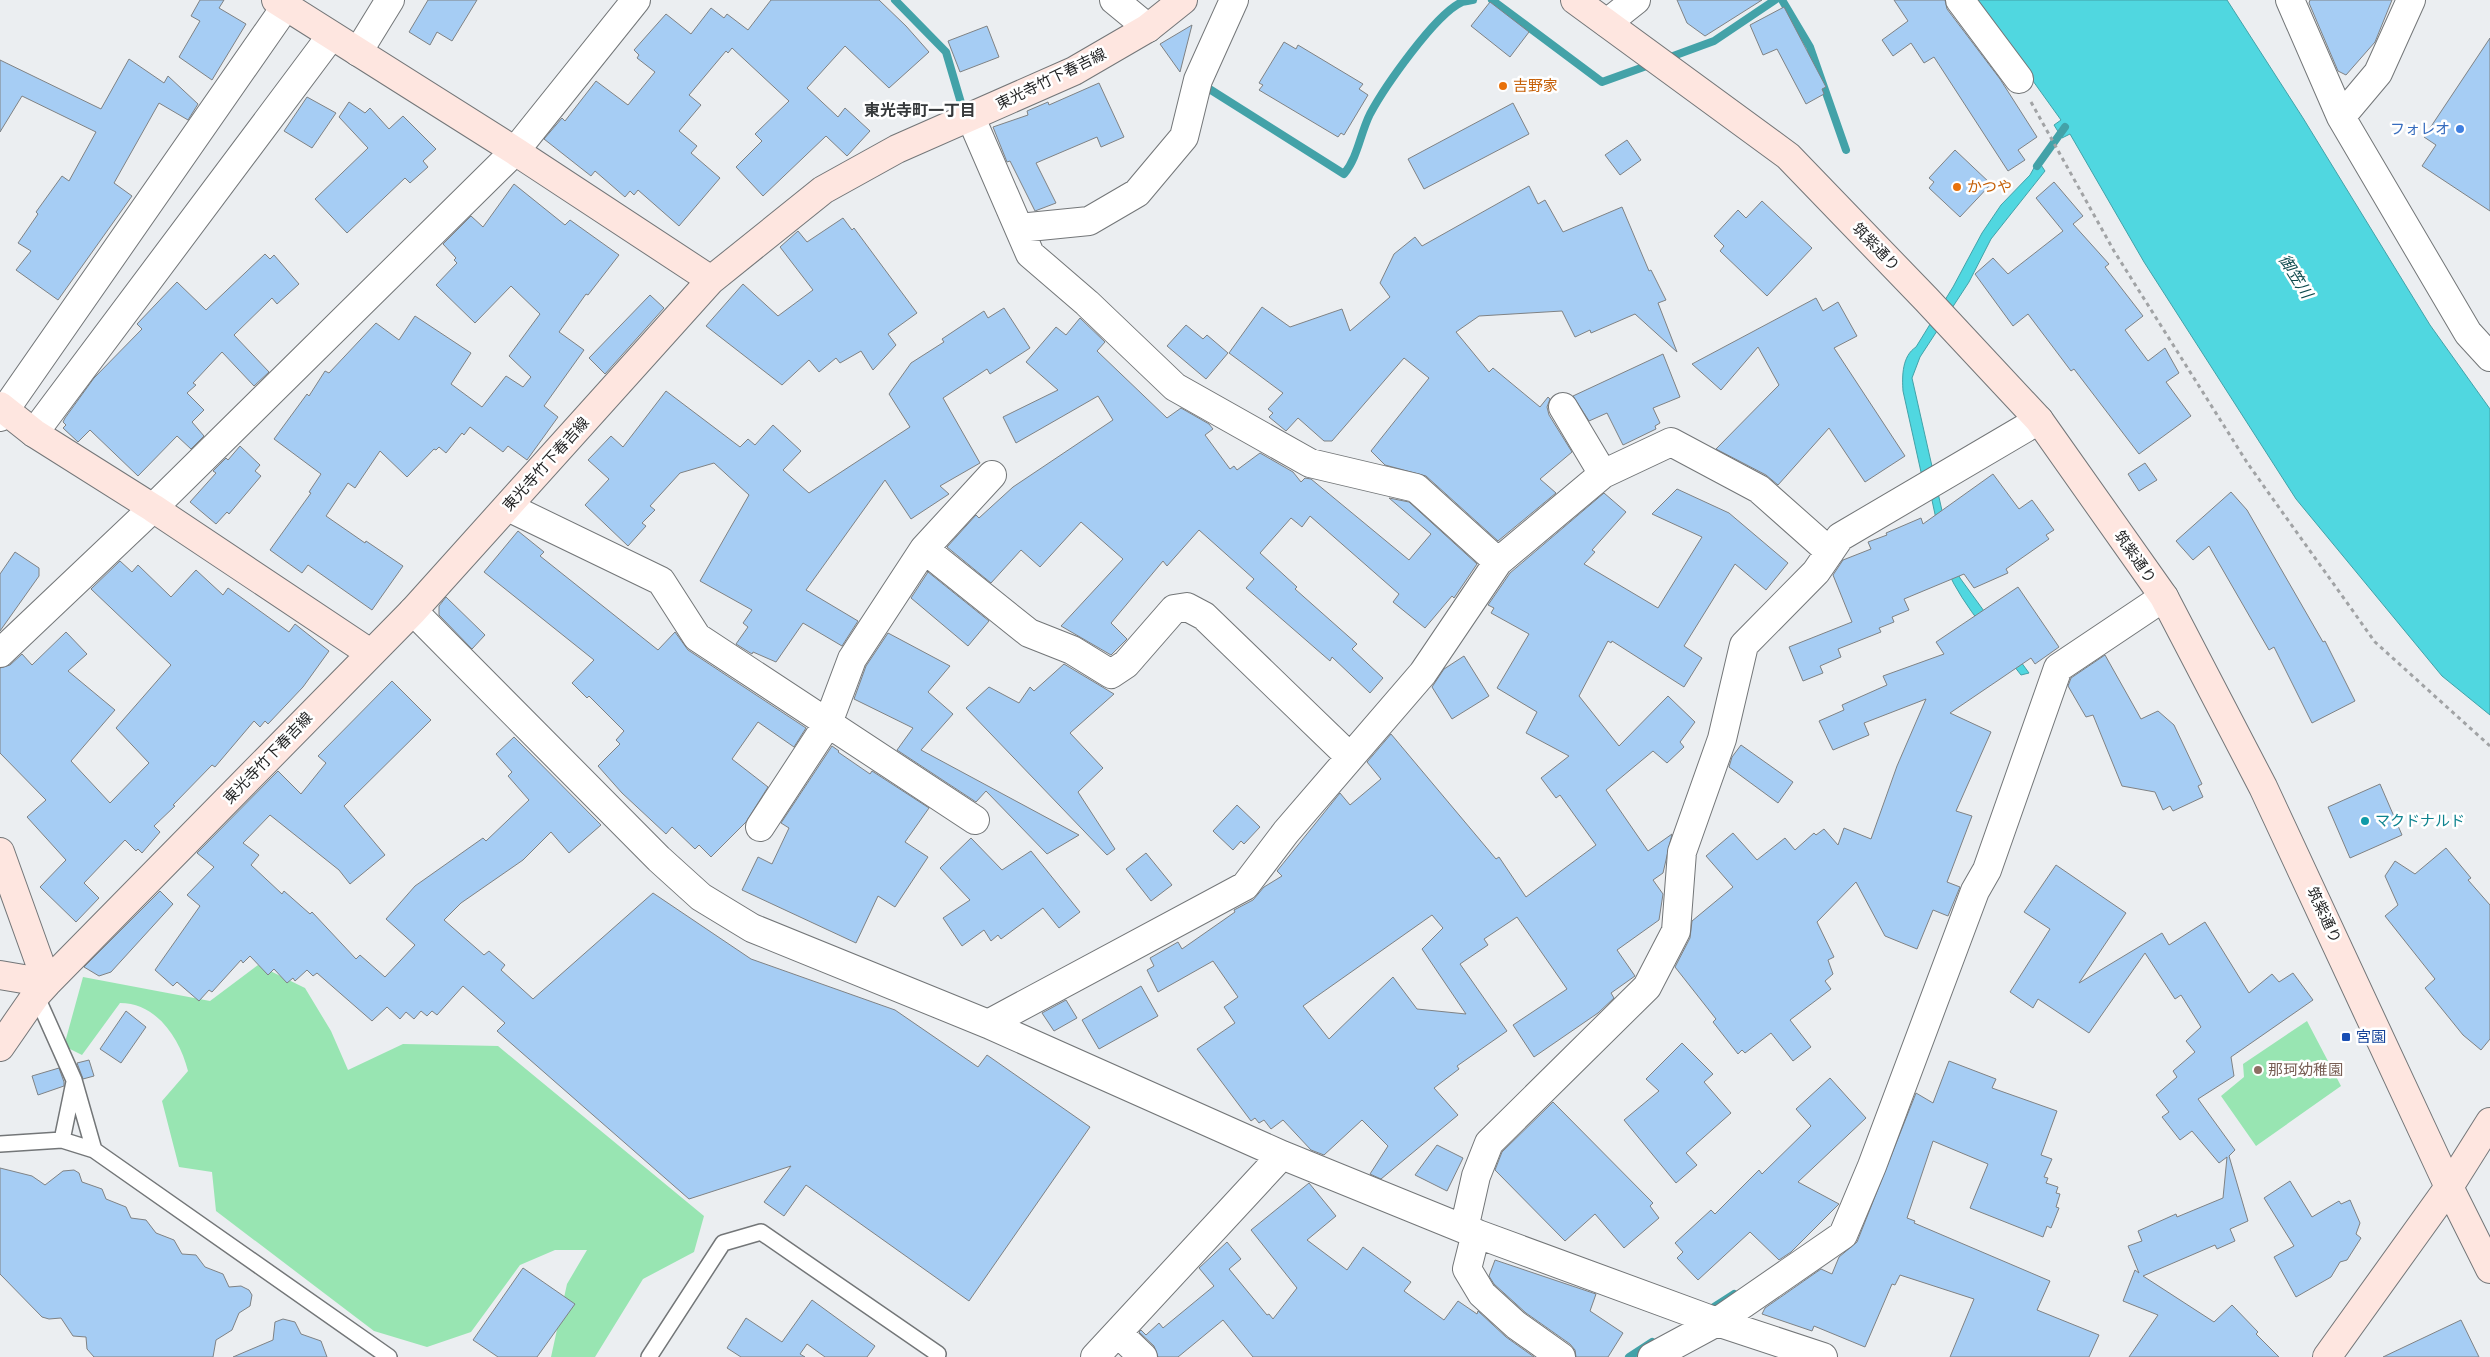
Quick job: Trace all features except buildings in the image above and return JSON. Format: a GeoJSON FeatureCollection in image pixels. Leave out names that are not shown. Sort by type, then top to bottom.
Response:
{"type":"FeatureCollection","features":[{"type":"Feature","properties":{"kind":"street"},"geometry":{"type":"LineString","coordinates":[[358,52],[390,0]]}},
{"type":"Feature","properties":{"kind":"street"},"geometry":{"type":"LineString","coordinates":[[0,653],[153,508],[515,151],[636,0]]}},
{"type":"Feature","properties":{"kind":"street"},"geometry":{"type":"LineString","coordinates":[[1114,0],[1148,28]]}},
{"type":"Feature","properties":{"kind":"street","name":"東光寺竹下春吉線"},"geometry":{"type":"LineString","coordinates":[[0,1046],[41,989],[413,611],[711,280],[823,190],[897,149],[1074,71],[1148,28],[1183,0]]}},
{"type":"Feature","properties":{"kind":"street"},"geometry":{"type":"LineString","coordinates":[[1019,228],[1089,221],[1136,193],[1184,137],[1198,80],[1234,0]]}},
{"type":"Feature","properties":{"kind":"street","name":"筑紫通り"},"geometry":{"type":"LineString","coordinates":[[1576,0],[1788,156],[2039,420],[2164,597],[2276,813],[2490,1269]]}},
{"type":"Feature","properties":{"kind":"street"},"geometry":{"type":"LineString","coordinates":[[1607,24],[1636,0]]}},
{"type":"Feature","properties":{"kind":"street"},"geometry":{"type":"LineString","coordinates":[[1960,0],[2019,79]]}},
{"type":"Feature","properties":{"kind":"street"},"geometry":{"type":"LineString","coordinates":[[2290,0],[2341,117],[2468,333],[2490,358]]}},
{"type":"Feature","properties":{"kind":"street"},"geometry":{"type":"LineString","coordinates":[[2341,117],[2378,73],[2411,0]]}},
{"type":"Feature","properties":{"kind":"street"},"geometry":{"type":"LineString","coordinates":[[370,653],[153,508],[34,433],[2,410],[281,3],[515,151],[711,280]]}},
{"type":"Feature","properties":{"kind":"street"},"geometry":{"type":"LineString","coordinates":[[34,433],[331,36]]}},
{"type":"Feature","properties":{"kind":"street"},"geometry":{"type":"LineString","coordinates":[[971,118],[1030,254],[1087,303],[1176,388],[1310,463],[1416,488],[1498,562]]}},
{"type":"Feature","properties":{"kind":"street"},"geometry":{"type":"LineString","coordinates":[[1563,406],[1603,474]]}},
{"type":"Feature","properties":{"kind":"street"},"geometry":{"type":"LineString","coordinates":[[1561,1357],[1516,1325],[1482,1294],[1466,1268],[1476,1176],[1489,1143],[1647,986],[1676,931],[1682,852],[1722,739],[1744,645],[1816,572],[1840,537],[2039,420]]}},
{"type":"Feature","properties":{"kind":"street"},"geometry":{"type":"LineString","coordinates":[[988,1024],[1245,886],[1286,832],[1423,673],[1498,562],[1603,474],[1671,442],[1759,489],[1830,552]]}},
{"type":"Feature","properties":{"kind":"street"},"geometry":{"type":"LineString","coordinates":[[760,827],[828,723],[852,659],[924,549],[992,475]]}},
{"type":"Feature","properties":{"kind":"street"},"geometry":{"type":"LineString","coordinates":[[508,506],[661,581],[697,637],[975,820]]}},
{"type":"Feature","properties":{"kind":"street"},"geometry":{"type":"LineString","coordinates":[[924,549],[1029,633],[1072,650],[1111,674],[1126,664],[1174,609],[1186,607],[1204,616],[1350,758]]}},
{"type":"Feature","properties":{"kind":"street"},"geometry":{"type":"LineString","coordinates":[[1652,1357],[1718,1322],[1843,1235],[1872,1166],[1975,891],[1987,870],[2058,668],[2164,597]]}},
{"type":"Feature","properties":{"kind":"street"},"geometry":{"type":"LineString","coordinates":[[413,611],[659,860],[701,897],[752,928],[988,1024],[1282,1155],[1470,1231],[1718,1322],[1823,1357]]}},
{"type":"Feature","properties":{"kind":"street"},"geometry":{"type":"LineString","coordinates":[[0,852],[41,989]]}},
{"type":"Feature","properties":{"kind":"street"},"geometry":{"type":"LineString","coordinates":[[0,975],[41,989]]}},
{"type":"Feature","properties":{"kind":"street"},"geometry":{"type":"LineString","coordinates":[[2327,1357],[2450,1187],[2490,1122]]}},
{"type":"Feature","properties":{"kind":"street"},"geometry":{"type":"LineString","coordinates":[[1095,1357],[1282,1155]]}},
{"type":"Feature","properties":{"kind":"street"},"geometry":{"type":"LineString","coordinates":[[1118,1333],[1143,1357]]}},
{"type":"Feature","properties":{"kind":"lane"},"geometry":{"type":"LineString","coordinates":[[41,989],[74,1080],[94,1150]]}},
{"type":"Feature","properties":{"kind":"lane"},"geometry":{"type":"LineString","coordinates":[[62,1140],[74,1080]]}},
{"type":"Feature","properties":{"kind":"lane"},"geometry":{"type":"LineString","coordinates":[[0,1144],[62,1140],[94,1150],[389,1357]]}},
{"type":"Feature","properties":{"kind":"lane"},"geometry":{"type":"LineString","coordinates":[[649,1357],[723,1244],[761,1232],[938,1354],[936,1357]]}},
{"type":"Feature","properties":{"kind":"path"},"geometry":{"type":"LineString","coordinates":[[2019,79],[2049,138],[2114,251],[2248,464],[2374,642],[2490,746]]}},
{"type":"Feature","properties":{"kind":"green space"},"geometry":{"type":"Polygon","coordinates":[[[258,965],[305,988],[331,1031],[348,1070],[403,1044],[498,1046],[704,1216],[694,1252],[643,1279],[595,1357],[551,1357],[567,1284],[587,1250],[555,1250],[520,1265],[471,1332],[427,1347],[374,1331],[216,1211],[212,1172],[179,1167],[162,1101],[188,1071],[173,1035],[156,1016],[145,1009],[120,1003],[82,1055],[64,1046],[83,977],[210,1001],[258,965]]]}},
{"type":"Feature","properties":{"kind":"green space"},"geometry":{"type":"Polygon","coordinates":[[[2307,1021],[2341,1086],[2256,1146],[2221,1096],[2244,1077],[2243,1064],[2307,1021]]]}},
{"type":"Feature","properties":{"kind":"water","name":"御笠川"},"geometry":{"type":"Polygon","coordinates":[[[1971,0],[2227,0],[2303,118],[2430,325],[2490,409],[2490,715],[2442,676],[2296,499],[2144,262],[2070,134],[2062,138],[2054,125],[2061,120],[2005,42],[1971,0]]]}},
{"type":"Feature","properties":{"kind":"water"},"geometry":{"type":"Polygon","coordinates":[[[2040,157],[2044,162],[2041,165],[2045,171],[1991,239],[1969,282],[1920,357],[1912,378],[1955,568],[1960,578],[2029,673],[2021,675],[1971,611],[1947,570],[1930,491],[1921,472],[1903,391],[1903,379],[1905,361],[1916,347],[1953,287],[1982,233],[2001,205],[2030,175],[2040,157]]]}},
{"type":"Feature","properties":{"kind":"waterway"},"geometry":{"type":"LineString","coordinates":[[895,0],[946,52],[964,113]]}},
{"type":"Feature","properties":{"kind":"waterway"},"geometry":{"type":"LineString","coordinates":[[1203,85],[1344,174],[1353,160],[1370,114],[1386,87],[1411,53],[1438,21],[1451,9],[1462,2],[1473,0]]}},
{"type":"Feature","properties":{"kind":"waterway"},"geometry":{"type":"LineString","coordinates":[[1492,0],[1602,82],[1652,64]]}},
{"type":"Feature","properties":{"kind":"waterway"},"geometry":{"type":"LineString","coordinates":[[1665,59],[1714,41],[1775,0]]}},
{"type":"Feature","properties":{"kind":"waterway"},"geometry":{"type":"LineString","coordinates":[[1782,0],[1810,47],[1846,150]]}},
{"type":"Feature","properties":{"kind":"waterway"},"geometry":{"type":"LineString","coordinates":[[2037,166],[2065,127]]}},
{"type":"Feature","properties":{"kind":"waterway"},"geometry":{"type":"LineString","coordinates":[[1706,1312],[1734,1294]]}},
{"type":"Feature","properties":{"kind":"waterway"},"geometry":{"type":"LineString","coordinates":[[1629,1357],[1652,1342]]}},
{"type":"Feature","properties":{"kind":"place","name":"吉野家"},"geometry":{"type":"Point","coordinates":[1503,86]}},
{"type":"Feature","properties":{"kind":"place","name":"フォレオ"},"geometry":{"type":"Point","coordinates":[2460,129]}},
{"type":"Feature","properties":{"kind":"place","name":"かつや"},"geometry":{"type":"Point","coordinates":[1957,187]}},
{"type":"Feature","properties":{"kind":"place","name":"マクドナルド"},"geometry":{"type":"Point","coordinates":[2365,821]}},
{"type":"Feature","properties":{"kind":"place","name":"宮園"},"geometry":{"type":"Point","coordinates":[2346,1037]}},
{"type":"Feature","properties":{"kind":"place","name":"那珂幼稚園"},"geometry":{"type":"Point","coordinates":[2258,1070]}},
{"type":"Feature","properties":{"kind":"district","name":"東光寺町一丁目"},"geometry":{"type":"Point","coordinates":[920,110]}}]}
